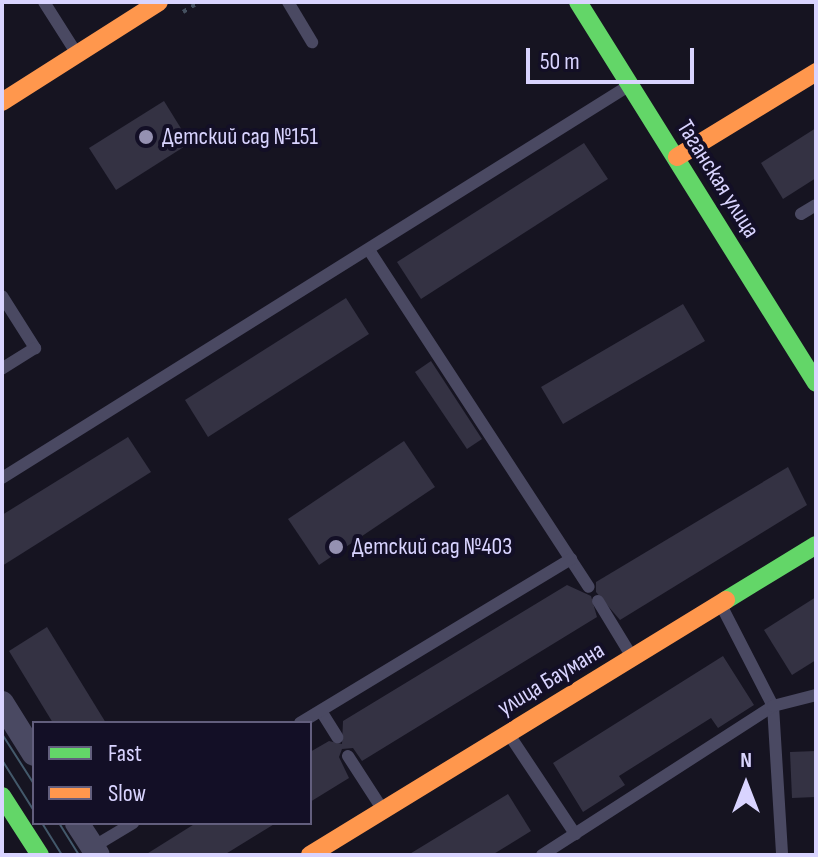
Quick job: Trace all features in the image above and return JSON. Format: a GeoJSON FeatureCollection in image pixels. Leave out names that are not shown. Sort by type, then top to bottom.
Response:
{"type":"FeatureCollection","features":[{"type":"Feature","properties":{"kind":"street"},"geometry":{"type":"LineString","coordinates":[[2,102],[159,2]]}},
{"type":"Feature","properties":{"kind":"street","name":"Таганская улица"},"geometry":{"type":"LineString","coordinates":[[578,2],[816,383]]}},
{"type":"Feature","properties":{"kind":"street"},"geometry":{"type":"LineString","coordinates":[[677,157],[816,72]]}},
{"type":"Feature","properties":{"kind":"street","name":"улица Баумана"},"geometry":{"type":"LineString","coordinates":[[310,855],[816,545]]}},
{"type":"Feature","properties":{"kind":"street"},"geometry":{"type":"LineString","coordinates":[[2,703],[32,751]]}},
{"type":"Feature","properties":{"kind":"street"},"geometry":{"type":"LineString","coordinates":[[2,796],[36,853]]}},
{"type":"Feature","properties":{"kind":"street"},"geometry":{"type":"LineString","coordinates":[[78,825],[95,851]]}},
{"type":"Feature","properties":{"kind":"lane"},"geometry":{"type":"LineString","coordinates":[[44,2],[77,54]]}},
{"type":"Feature","properties":{"kind":"lane"},"geometry":{"type":"LineString","coordinates":[[288,2],[312,42]]}},
{"type":"Feature","properties":{"kind":"lane"},"geometry":{"type":"LineString","coordinates":[[2,478],[630,85]]}},
{"type":"Feature","properties":{"kind":"lane"},"geometry":{"type":"LineString","coordinates":[[801,214],[816,205]]}},
{"type":"Feature","properties":{"kind":"lane"},"geometry":{"type":"LineString","coordinates":[[369,250],[589,587]]}},
{"type":"Feature","properties":{"kind":"lane"},"geometry":{"type":"LineString","coordinates":[[2,296],[35,348],[2,369]]}},
{"type":"Feature","properties":{"kind":"lane"},"geometry":{"type":"LineString","coordinates":[[304,721],[571,559]]}},
{"type":"Feature","properties":{"kind":"lane"},"geometry":{"type":"LineString","coordinates":[[598,601],[633,658]]}},
{"type":"Feature","properties":{"kind":"lane"},"geometry":{"type":"LineString","coordinates":[[720,602],[773,706],[782,855]]}},
{"type":"Feature","properties":{"kind":"lane"},"geometry":{"type":"LineString","coordinates":[[542,855],[773,706],[816,695]]}},
{"type":"Feature","properties":{"kind":"lane"},"geometry":{"type":"LineString","coordinates":[[321,711],[337,737]]}},
{"type":"Feature","properties":{"kind":"lane"},"geometry":{"type":"LineString","coordinates":[[508,733],[575,834]]}},
{"type":"Feature","properties":{"kind":"lane"},"geometry":{"type":"LineString","coordinates":[[348,756],[383,810]]}},
{"type":"Feature","properties":{"kind":"lane"},"geometry":{"type":"LineString","coordinates":[[95,851],[130,825]]}},
{"type":"Feature","properties":{"kind":"building"},"geometry":{"type":"Polygon","coordinates":[[[164,101],[190,143],[116,190],[89,148],[164,101]]]}},
{"type":"Feature","properties":{"kind":"building"},"geometry":{"type":"Polygon","coordinates":[[[816,128],[816,178],[783,199],[761,163],[816,128]]]}},
{"type":"Feature","properties":{"kind":"building"},"geometry":{"type":"Polygon","coordinates":[[[584,143],[608,179],[421,299],[397,262],[584,143]]]}},
{"type":"Feature","properties":{"kind":"building"},"geometry":{"type":"Polygon","coordinates":[[[346,298],[369,334],[208,437],[185,400],[346,298]]]}},
{"type":"Feature","properties":{"kind":"building"},"geometry":{"type":"Polygon","coordinates":[[[683,304],[705,341],[563,424],[541,387],[683,304]]]}},
{"type":"Feature","properties":{"kind":"building"},"geometry":{"type":"Polygon","coordinates":[[[431,361],[482,439],[467,449],[415,372],[431,361]]]}},
{"type":"Feature","properties":{"kind":"building"},"geometry":{"type":"Polygon","coordinates":[[[128,437],[151,472],[2,566],[2,515],[128,437]]]}},
{"type":"Feature","properties":{"kind":"building"},"geometry":{"type":"Polygon","coordinates":[[[404,441],[435,487],[319,565],[288,519],[404,441]]]}},
{"type":"Feature","properties":{"kind":"building"},"geometry":{"type":"Polygon","coordinates":[[[788,467],[807,505],[620,620],[596,592],[596,582],[788,467]]]}},
{"type":"Feature","properties":{"kind":"building"},"geometry":{"type":"Polygon","coordinates":[[[567,585],[591,596],[597,617],[362,761],[353,748],[342,749],[339,757],[349,778],[312,801],[312,751],[329,741],[342,744],[343,721],[567,585]]]}},
{"type":"Feature","properties":{"kind":"building"},"geometry":{"type":"Polygon","coordinates":[[[816,597],[816,660],[792,675],[764,630],[816,597]]]}},
{"type":"Feature","properties":{"kind":"building"},"geometry":{"type":"Polygon","coordinates":[[[47,627],[105,721],[52,721],[9,651],[47,627]]]}},
{"type":"Feature","properties":{"kind":"building"},"geometry":{"type":"Polygon","coordinates":[[[723,656],[754,705],[718,728],[711,718],[619,776],[625,785],[583,812],[553,763],[723,656]]]}},
{"type":"Feature","properties":{"kind":"building"},"geometry":{"type":"Polygon","coordinates":[[[816,751],[816,797],[792,798],[790,752],[816,751]]]}},
{"type":"Feature","properties":{"kind":"building"},"geometry":{"type":"Polygon","coordinates":[[[508,794],[531,831],[492,855],[408,855],[508,794]]]}},
{"type":"Feature","properties":{"kind":"building"},"geometry":{"type":"Polygon","coordinates":[[[193,825],[273,825],[224,855],[145,855],[193,825]]]}},
{"type":"Feature","properties":{"kind":"tram line"},"geometry":{"type":"LineString","coordinates":[[2,734],[32,781]]}},
{"type":"Feature","properties":{"kind":"tram line"},"geometry":{"type":"LineString","coordinates":[[2,760],[32,808]]}},
{"type":"Feature","properties":{"kind":"tram line"},"geometry":{"type":"LineString","coordinates":[[43,825],[62,855]]}},
{"type":"Feature","properties":{"kind":"tram line"},"geometry":{"type":"LineString","coordinates":[[60,825],[79,855]]}},
{"type":"Feature","properties":{"kind":"traffic: fast"},"geometry":{"type":"LineString","coordinates":[[578,2],[816,383]]}},
{"type":"Feature","properties":{"kind":"traffic: fast"},"geometry":{"type":"LineString","coordinates":[[726,600],[816,545]]}},
{"type":"Feature","properties":{"kind":"traffic: fast"},"geometry":{"type":"LineString","coordinates":[[2,796],[40,855]]}},
{"type":"Feature","properties":{"kind":"traffic: slow"},"geometry":{"type":"LineString","coordinates":[[2,102],[159,2]]}},
{"type":"Feature","properties":{"kind":"traffic: slow"},"geometry":{"type":"LineString","coordinates":[[677,157],[816,72]]}},
{"type":"Feature","properties":{"kind":"traffic: slow"},"geometry":{"type":"LineString","coordinates":[[310,855],[726,600]]}},
{"type":"Feature","properties":{"kind":"place","name":"Детский сад №151"},"geometry":{"type":"Point","coordinates":[146,137]}},
{"type":"Feature","properties":{"kind":"place","name":"Детский сад №403"},"geometry":{"type":"Point","coordinates":[336,547]}}]}
